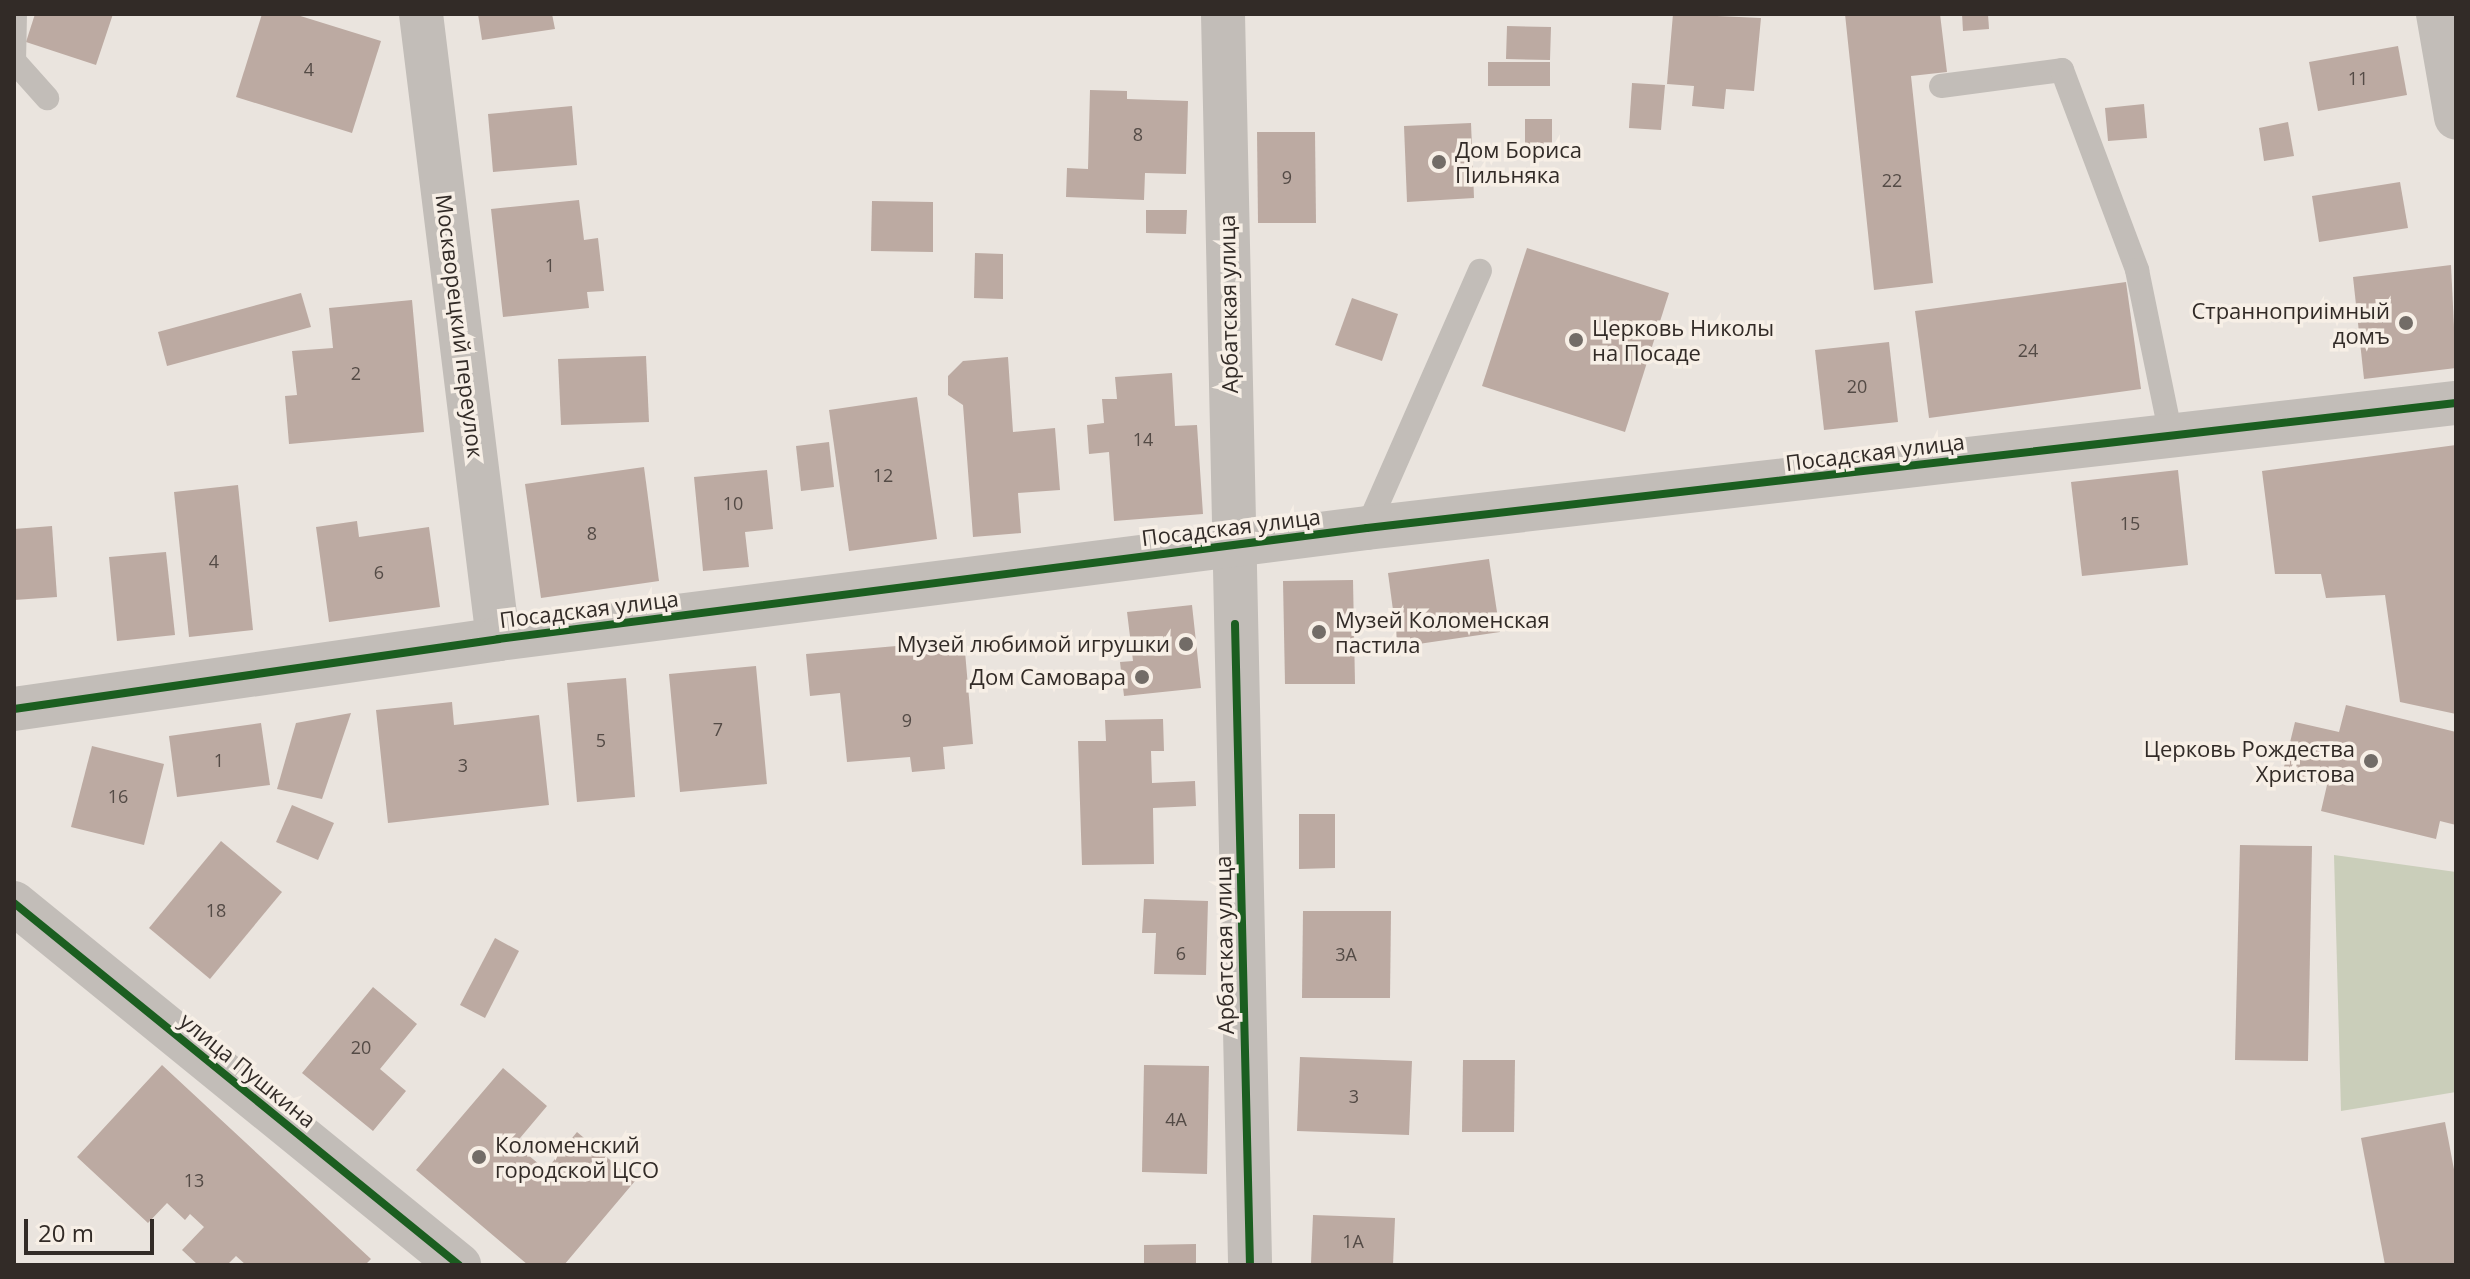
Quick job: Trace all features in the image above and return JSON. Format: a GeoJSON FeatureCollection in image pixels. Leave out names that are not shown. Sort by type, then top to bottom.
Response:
{"type":"FeatureCollection","features":[{"type":"Feature","properties":{"kind":"street","name":"Москворецкий переулок"},"geometry":{"type":"LineString","coordinates":[[421,14],[498,639]]}},
{"type":"Feature","properties":{"kind":"street","name":"Арбатская улица"},"geometry":{"type":"LineString","coordinates":[[1223,14],[1250,1265]]}},
{"type":"Feature","properties":{"kind":"street"},"geometry":{"type":"LineString","coordinates":[[2438,14],[2456,117]]}},
{"type":"Feature","properties":{"kind":"street","name":"Посадская улица"},"geometry":{"type":"LineString","coordinates":[[14,709],[498,639],[1367,528],[2456,403]]}},
{"type":"Feature","properties":{"kind":"street","name":"улица Пушкина"},"geometry":{"type":"LineString","coordinates":[[14,903],[447,1261]]}},
{"type":"Feature","properties":{"kind":"lane"},"geometry":{"type":"LineString","coordinates":[[15,14],[14,61],[47,98]]}},
{"type":"Feature","properties":{"kind":"lane"},"geometry":{"type":"LineString","coordinates":[[1941,86],[2062,70],[2137,270],[2171,436]]}},
{"type":"Feature","properties":{"kind":"lane"},"geometry":{"type":"LineString","coordinates":[[1367,528],[1480,271]]}},
{"type":"Feature","properties":{"kind":"green space"},"geometry":{"type":"Polygon","coordinates":[[[2334,855],[2456,872],[2456,1092],[2341,1111],[2334,855]]]}},
{"type":"Feature","properties":{"kind":"building"},"geometry":{"type":"Polygon","coordinates":[[[35,14],[113,14],[96,65],[26,42],[35,14]]]}},
{"type":"Feature","properties":{"kind":"building"},"geometry":{"type":"Polygon","coordinates":[[[262,14],[294,14],[381,41],[352,133],[236,97],[262,14]]]}},
{"type":"Feature","properties":{"kind":"building"},"geometry":{"type":"Polygon","coordinates":[[[478,14],[552,14],[555,29],[482,40],[478,14]]]}},
{"type":"Feature","properties":{"kind":"building"},"geometry":{"type":"Polygon","coordinates":[[[1673,14],[1761,18],[1754,91],[1726,89],[1724,109],[1692,106],[1694,86],[1667,84],[1673,14]]]}},
{"type":"Feature","properties":{"kind":"building"},"geometry":{"type":"Polygon","coordinates":[[[1845,14],[1940,14],[1947,72],[1911,76],[1933,283],[1874,290],[1845,14]]]}},
{"type":"Feature","properties":{"kind":"building"},"geometry":{"type":"Polygon","coordinates":[[[1962,14],[1988,14],[1989,29],[1963,31],[1962,14]]]}},
{"type":"Feature","properties":{"kind":"building"},"geometry":{"type":"Polygon","coordinates":[[[1507,26],[1551,27],[1550,60],[1506,59],[1507,26]]]}},
{"type":"Feature","properties":{"kind":"building"},"geometry":{"type":"Polygon","coordinates":[[[2398,46],[2407,95],[2318,111],[2309,62],[2398,46]]]}},
{"type":"Feature","properties":{"kind":"building"},"geometry":{"type":"Polygon","coordinates":[[[1488,62],[1550,62],[1550,86],[1488,86],[1488,62]]]}},
{"type":"Feature","properties":{"kind":"building"},"geometry":{"type":"Polygon","coordinates":[[[1632,83],[1665,85],[1661,130],[1629,128],[1632,83]]]}},
{"type":"Feature","properties":{"kind":"building"},"geometry":{"type":"Polygon","coordinates":[[[1090,90],[1127,91],[1127,99],[1188,101],[1186,174],[1145,173],[1144,200],[1066,197],[1067,168],[1088,169],[1090,90]]]}},
{"type":"Feature","properties":{"kind":"building"},"geometry":{"type":"Polygon","coordinates":[[[2144,104],[2147,138],[2108,141],[2105,108],[2144,104]]]}},
{"type":"Feature","properties":{"kind":"building"},"geometry":{"type":"Polygon","coordinates":[[[572,106],[577,165],[493,172],[488,114],[572,106]]]}},
{"type":"Feature","properties":{"kind":"building"},"geometry":{"type":"Polygon","coordinates":[[[1525,119],[1552,119],[1552,156],[1525,156],[1525,119]]]}},
{"type":"Feature","properties":{"kind":"building"},"geometry":{"type":"Polygon","coordinates":[[[2288,122],[2294,156],[2264,161],[2259,128],[2288,122]]]}},
{"type":"Feature","properties":{"kind":"building","name":"Дом Бориса Пильняка"},"geometry":{"type":"Polygon","coordinates":[[[1471,123],[1474,198],[1407,202],[1404,126],[1471,123]]]}},
{"type":"Feature","properties":{"kind":"building"},"geometry":{"type":"Polygon","coordinates":[[[1257,132],[1315,132],[1316,223],[1258,223],[1257,132]]]}},
{"type":"Feature","properties":{"kind":"building"},"geometry":{"type":"Polygon","coordinates":[[[2400,182],[2408,228],[2319,242],[2312,196],[2400,182]]]}},
{"type":"Feature","properties":{"kind":"building"},"geometry":{"type":"Polygon","coordinates":[[[579,200],[584,240],[598,238],[604,291],[587,292],[589,308],[503,317],[491,209],[579,200]]]}},
{"type":"Feature","properties":{"kind":"building"},"geometry":{"type":"Polygon","coordinates":[[[872,201],[933,202],[933,252],[871,251],[872,201]]]}},
{"type":"Feature","properties":{"kind":"building"},"geometry":{"type":"Polygon","coordinates":[[[1146,210],[1187,210],[1186,234],[1146,233],[1146,210]]]}},
{"type":"Feature","properties":{"kind":"building","name":"Церковь Николы на Посаде"},"geometry":{"type":"Polygon","coordinates":[[[1527,248],[1669,293],[1625,432],[1482,386],[1527,248]]]}},
{"type":"Feature","properties":{"kind":"building"},"geometry":{"type":"Polygon","coordinates":[[[975,253],[1003,254],[1003,299],[974,298],[975,253]]]}},
{"type":"Feature","properties":{"kind":"building"},"geometry":{"type":"Polygon","coordinates":[[[2451,265],[2456,368],[2364,379],[2353,277],[2451,265]]]}},
{"type":"Feature","properties":{"kind":"building"},"geometry":{"type":"Polygon","coordinates":[[[2126,282],[2141,389],[1929,418],[1915,311],[2126,282]]]}},
{"type":"Feature","properties":{"kind":"building"},"geometry":{"type":"Polygon","coordinates":[[[301,293],[311,327],[167,366],[158,332],[301,293]]]}},
{"type":"Feature","properties":{"kind":"building"},"geometry":{"type":"Polygon","coordinates":[[[1352,298],[1398,314],[1382,361],[1335,345],[1352,298]]]}},
{"type":"Feature","properties":{"kind":"building"},"geometry":{"type":"Polygon","coordinates":[[[412,300],[424,432],[289,444],[285,396],[297,395],[292,351],[333,348],[329,308],[412,300]]]}},
{"type":"Feature","properties":{"kind":"building"},"geometry":{"type":"Polygon","coordinates":[[[1889,342],[1898,422],[1824,430],[1815,350],[1889,342]]]}},
{"type":"Feature","properties":{"kind":"building"},"geometry":{"type":"Polygon","coordinates":[[[646,356],[649,422],[561,425],[558,359],[646,356]]]}},
{"type":"Feature","properties":{"kind":"building"},"geometry":{"type":"Polygon","coordinates":[[[1008,357],[1013,432],[1055,428],[1060,490],[1018,493],[1021,533],[973,537],[963,405],[948,395],[948,376],[963,361],[1008,357]]]}},
{"type":"Feature","properties":{"kind":"building"},"geometry":{"type":"Polygon","coordinates":[[[1172,373],[1175,426],[1197,425],[1203,514],[1114,521],[1109,452],[1089,454],[1087,425],[1104,423],[1102,399],[1117,399],[1115,377],[1172,373]]]}},
{"type":"Feature","properties":{"kind":"building"},"geometry":{"type":"Polygon","coordinates":[[[917,397],[937,539],[849,551],[829,410],[917,397]]]}},
{"type":"Feature","properties":{"kind":"building"},"geometry":{"type":"Polygon","coordinates":[[[829,442],[834,487],[801,491],[796,446],[829,442]]]}},
{"type":"Feature","properties":{"kind":"building"},"geometry":{"type":"Polygon","coordinates":[[[2456,445],[2456,714],[2400,702],[2385,595],[2326,598],[2321,574],[2275,574],[2262,471],[2456,445]]]}},
{"type":"Feature","properties":{"kind":"building"},"geometry":{"type":"Polygon","coordinates":[[[644,467],[659,581],[541,598],[525,484],[644,467]]]}},
{"type":"Feature","properties":{"kind":"building"},"geometry":{"type":"Polygon","coordinates":[[[767,470],[773,529],[745,532],[749,567],[703,571],[694,477],[767,470]]]}},
{"type":"Feature","properties":{"kind":"building"},"geometry":{"type":"Polygon","coordinates":[[[2178,470],[2188,565],[2082,576],[2071,482],[2178,470]]]}},
{"type":"Feature","properties":{"kind":"building"},"geometry":{"type":"Polygon","coordinates":[[[238,485],[253,630],[189,637],[174,492],[238,485]]]}},
{"type":"Feature","properties":{"kind":"building"},"geometry":{"type":"Polygon","coordinates":[[[357,521],[359,537],[429,527],[440,607],[329,622],[316,527],[357,521]]]}},
{"type":"Feature","properties":{"kind":"building"},"geometry":{"type":"Polygon","coordinates":[[[52,526],[57,597],[14,600],[14,529],[52,526]]]}},
{"type":"Feature","properties":{"kind":"building"},"geometry":{"type":"Polygon","coordinates":[[[166,552],[175,635],[117,641],[109,557],[166,552]]]}},
{"type":"Feature","properties":{"kind":"building"},"geometry":{"type":"Polygon","coordinates":[[[1489,559],[1500,632],[1398,647],[1388,573],[1489,559]]]}},
{"type":"Feature","properties":{"kind":"building","name":"Музей Коломенская пастила"},"geometry":{"type":"Polygon","coordinates":[[[1353,580],[1355,684],[1285,684],[1283,581],[1353,580]]]}},
{"type":"Feature","properties":{"kind":"building"},"geometry":{"type":"Polygon","coordinates":[[[1192,605],[1201,688],[1124,696],[1120,662],[1133,661],[1127,612],[1192,605]]]}},
{"type":"Feature","properties":{"kind":"building"},"geometry":{"type":"Polygon","coordinates":[[[964,640],[973,744],[943,747],[945,769],[912,772],[910,757],[847,762],[840,693],[810,696],[806,654],[964,640]]]}},
{"type":"Feature","properties":{"kind":"building"},"geometry":{"type":"Polygon","coordinates":[[[756,666],[767,784],[680,792],[669,674],[756,666]]]}},
{"type":"Feature","properties":{"kind":"building"},"geometry":{"type":"Polygon","coordinates":[[[626,678],[635,797],[577,802],[567,683],[626,678]]]}},
{"type":"Feature","properties":{"kind":"building"},"geometry":{"type":"Polygon","coordinates":[[[452,702],[454,725],[539,715],[549,805],[388,823],[376,710],[452,702]]]}},
{"type":"Feature","properties":{"kind":"building","name":"Церковь Рождества Христова"},"geometry":{"type":"Polygon","coordinates":[[[2346,705],[2456,732],[2456,825],[2440,821],[2436,839],[2321,811],[2327,785],[2282,775],[2295,722],[2339,732],[2346,705]]]}},
{"type":"Feature","properties":{"kind":"building"},"geometry":{"type":"Polygon","coordinates":[[[351,713],[322,799],[277,789],[296,723],[351,713]]]}},
{"type":"Feature","properties":{"kind":"building"},"geometry":{"type":"Polygon","coordinates":[[[1163,719],[1164,751],[1151,751],[1152,783],[1195,781],[1196,806],[1153,808],[1154,864],[1082,865],[1078,741],[1106,741],[1105,720],[1163,719]]]}},
{"type":"Feature","properties":{"kind":"building"},"geometry":{"type":"Polygon","coordinates":[[[261,723],[270,785],[177,797],[169,736],[261,723]]]}},
{"type":"Feature","properties":{"kind":"building"},"geometry":{"type":"Polygon","coordinates":[[[92,746],[164,764],[144,845],[71,827],[92,746]]]}},
{"type":"Feature","properties":{"kind":"building"},"geometry":{"type":"Polygon","coordinates":[[[292,805],[334,823],[318,860],[276,842],[292,805]]]}},
{"type":"Feature","properties":{"kind":"building"},"geometry":{"type":"Polygon","coordinates":[[[1299,814],[1335,814],[1335,868],[1299,869],[1299,814]]]}},
{"type":"Feature","properties":{"kind":"building"},"geometry":{"type":"Polygon","coordinates":[[[221,841],[282,892],[210,979],[149,928],[221,841]]]}},
{"type":"Feature","properties":{"kind":"building"},"geometry":{"type":"Polygon","coordinates":[[[2240,845],[2312,846],[2308,1061],[2235,1060],[2240,845]]]}},
{"type":"Feature","properties":{"kind":"building"},"geometry":{"type":"Polygon","coordinates":[[[1144,899],[1208,901],[1206,975],[1154,974],[1156,933],[1142,933],[1144,899]]]}},
{"type":"Feature","properties":{"kind":"building"},"geometry":{"type":"Polygon","coordinates":[[[1303,911],[1391,911],[1390,998],[1302,998],[1303,911]]]}},
{"type":"Feature","properties":{"kind":"building"},"geometry":{"type":"Polygon","coordinates":[[[495,938],[519,951],[485,1018],[460,1005],[495,938]]]}},
{"type":"Feature","properties":{"kind":"building"},"geometry":{"type":"Polygon","coordinates":[[[373,987],[417,1024],[380,1069],[406,1091],[373,1131],[302,1073],[373,987]]]}},
{"type":"Feature","properties":{"kind":"building"},"geometry":{"type":"Polygon","coordinates":[[[1300,1057],[1412,1061],[1409,1135],[1297,1131],[1300,1057]]]}},
{"type":"Feature","properties":{"kind":"building"},"geometry":{"type":"Polygon","coordinates":[[[1463,1060],[1515,1060],[1514,1132],[1462,1132],[1463,1060]]]}},
{"type":"Feature","properties":{"kind":"building"},"geometry":{"type":"Polygon","coordinates":[[[162,1065],[371,1259],[365,1265],[246,1265],[236,1256],[227,1265],[198,1265],[182,1250],[204,1227],[190,1214],[185,1220],[167,1203],[148,1223],[77,1157],[162,1065]]]}},
{"type":"Feature","properties":{"kind":"building"},"geometry":{"type":"Polygon","coordinates":[[[1144,1065],[1209,1066],[1207,1174],[1142,1172],[1144,1065]]]}},
{"type":"Feature","properties":{"kind":"building","name":"Коломенский городской ЦСО"},"geometry":{"type":"Polygon","coordinates":[[[503,1068],[547,1106],[515,1144],[546,1170],[577,1132],[635,1181],[564,1265],[528,1265],[416,1170],[503,1068]]]}},
{"type":"Feature","properties":{"kind":"building"},"geometry":{"type":"Polygon","coordinates":[[[2445,1122],[2456,1180],[2456,1265],[2385,1265],[2361,1138],[2445,1122]]]}},
{"type":"Feature","properties":{"kind":"building"},"geometry":{"type":"Polygon","coordinates":[[[1313,1215],[1395,1218],[1393,1265],[1311,1263],[1313,1215]]]}},
{"type":"Feature","properties":{"kind":"building"},"geometry":{"type":"Polygon","coordinates":[[[1196,1244],[1196,1265],[1144,1265],[1144,1245],[1196,1244]]]}},
{"type":"Feature","properties":{"kind":"cycle path"},"geometry":{"type":"LineString","coordinates":[[14,709],[498,639],[1367,528],[2456,403]]}},
{"type":"Feature","properties":{"kind":"cycle path"},"geometry":{"type":"LineString","coordinates":[[1235,624],[1250,1265]]}},
{"type":"Feature","properties":{"kind":"cycle path"},"geometry":{"type":"LineString","coordinates":[[14,903],[459,1265]]}},
{"type":"Feature","properties":{"kind":"place","name":"Дом Бориса Пильняка"},"geometry":{"type":"Point","coordinates":[1439,162]}},
{"type":"Feature","properties":{"kind":"place","name":"Странноприiмный домъ"},"geometry":{"type":"Point","coordinates":[2406,323]}},
{"type":"Feature","properties":{"kind":"place","name":"Церковь Николы на Посаде"},"geometry":{"type":"Point","coordinates":[1576,340]}},
{"type":"Feature","properties":{"kind":"place","name":"Музей Коломенская пастила"},"geometry":{"type":"Point","coordinates":[1319,632]}},
{"type":"Feature","properties":{"kind":"place","name":"Музей любимой игрушки"},"geometry":{"type":"Point","coordinates":[1186,644]}},
{"type":"Feature","properties":{"kind":"place","name":"Дом Самовара"},"geometry":{"type":"Point","coordinates":[1142,677]}},
{"type":"Feature","properties":{"kind":"place","name":"Церковь Рождества Христова"},"geometry":{"type":"Point","coordinates":[2371,761]}},
{"type":"Feature","properties":{"kind":"place","name":"Коломенский городской ЦСО"},"geometry":{"type":"Point","coordinates":[479,1157]}}]}
